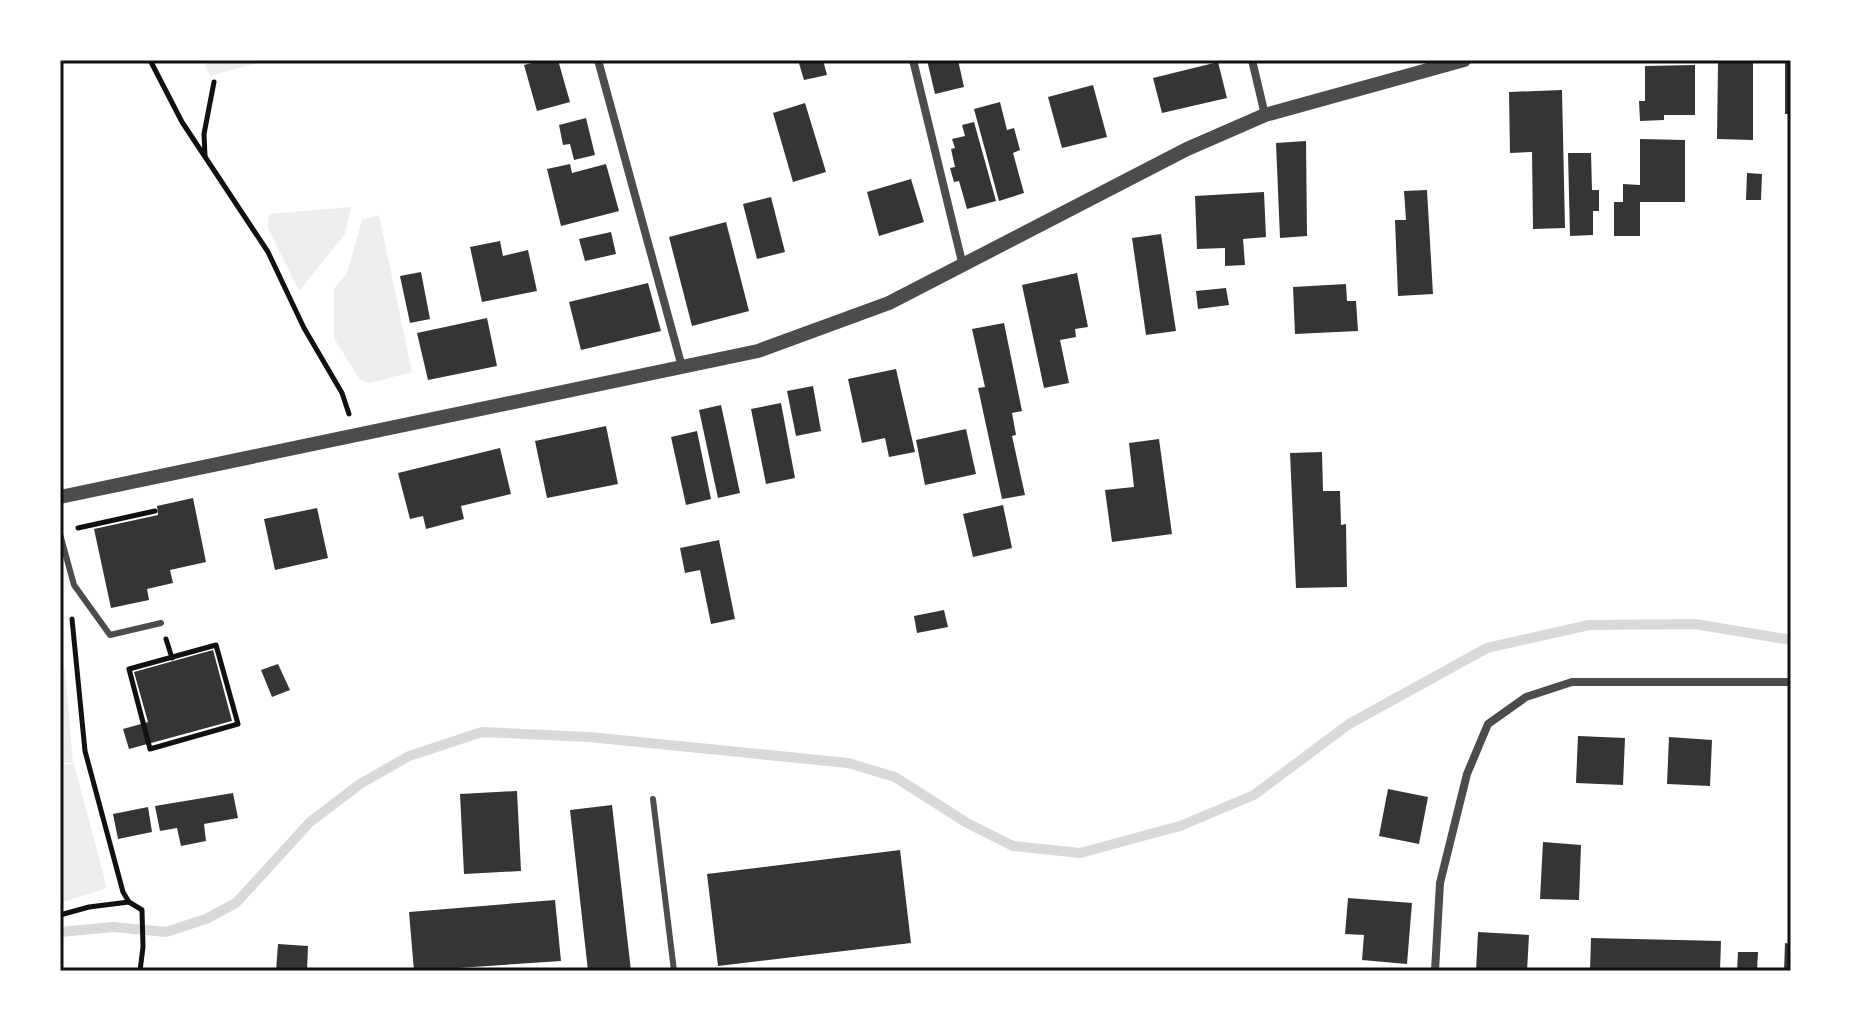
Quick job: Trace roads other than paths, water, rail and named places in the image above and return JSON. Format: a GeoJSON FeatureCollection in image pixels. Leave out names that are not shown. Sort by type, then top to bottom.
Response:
{"type":"FeatureCollection","features":[{"type":"Feature","properties":{"kind":"street"},"geometry":{"type":"LineString","coordinates":[[598,60],[682,368]]}},
{"type":"Feature","properties":{"kind":"street"},"geometry":{"type":"LineString","coordinates":[[913,60],[963,267]]}},
{"type":"Feature","properties":{"kind":"street"},"geometry":{"type":"LineString","coordinates":[[1252,60],[1265,115]]}},
{"type":"Feature","properties":{"kind":"street"},"geometry":{"type":"LineString","coordinates":[[60,497],[758,351],[889,303],[1187,149],[1265,115],[1464,60]]}},
{"type":"Feature","properties":{"kind":"street"},"geometry":{"type":"LineString","coordinates":[[1435,971],[1440,883],[1467,774],[1488,724],[1526,697],[1572,682],[1791,682]]}},
{"type":"Feature","properties":{"kind":"lane"},"geometry":{"type":"LineString","coordinates":[[60,534],[74,585],[110,635],[161,623]]}},
{"type":"Feature","properties":{"kind":"lane"},"geometry":{"type":"LineString","coordinates":[[653,799],[674,971]]}},
{"type":"Feature","properties":{"kind":"waterway"},"geometry":{"type":"LineString","coordinates":[[60,932],[113,927],[166,932],[206,919],[236,903],[310,822],[360,784],[409,756],[482,732],[589,737],[848,763],[895,777],[967,823],[1013,846],[1080,853],[1180,826],[1254,795],[1349,724],[1487,648],[1589,625],[1695,624],[1791,640]]}}]}
